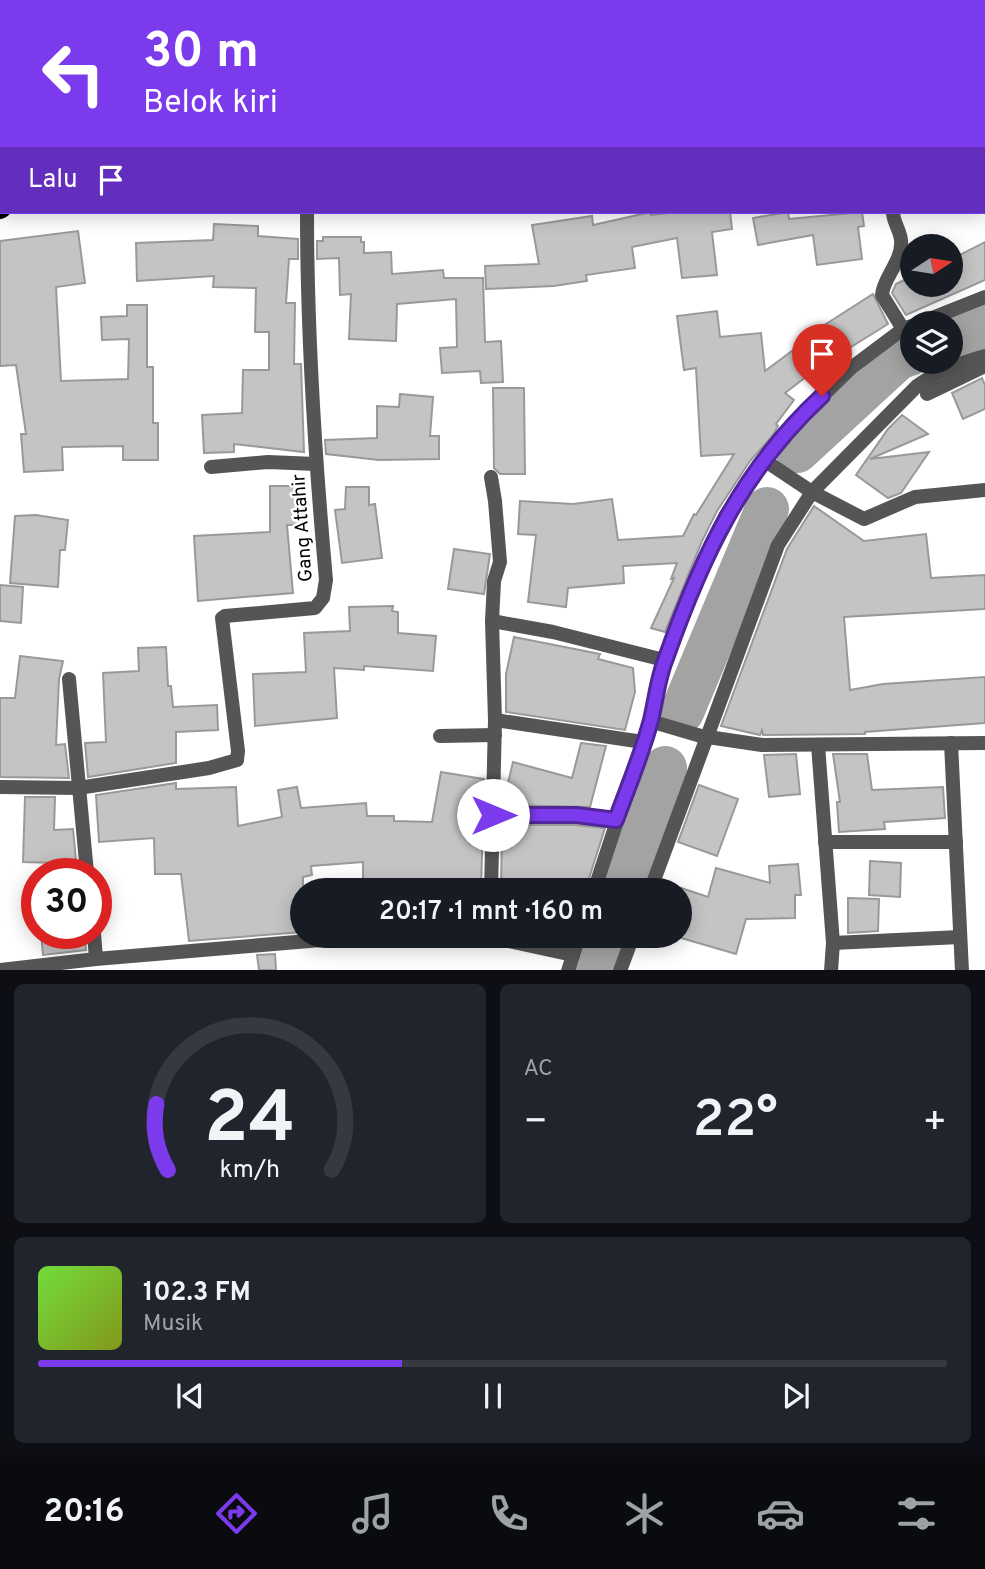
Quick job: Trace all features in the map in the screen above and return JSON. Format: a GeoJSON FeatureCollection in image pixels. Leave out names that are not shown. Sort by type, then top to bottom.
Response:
{"type":"FeatureCollection","features":[{"type":"Feature","properties":{"kind":"street","name":"Gang Attahir"},"geometry":{"type":"LineString","coordinates":[[78,788],[209,768],[237,760],[222,618],[314,608],[323,598],[327,580],[316,464],[307,292],[307,214]]}},
{"type":"Feature","properties":{"kind":"street"},"geometry":{"type":"LineString","coordinates":[[894,214],[901,241],[895,268],[883,289],[883,295],[900,314]]}},
{"type":"Feature","properties":{"kind":"street"},"geometry":{"type":"LineString","coordinates":[[949,311],[985,297]]}},
{"type":"Feature","properties":{"kind":"street"},"geometry":{"type":"LineString","coordinates":[[598,878],[650,721],[664,660],[710,545],[726,515],[758,466],[768,463],[809,409],[851,368],[900,334]]}},
{"type":"Feature","properties":{"kind":"street"},"geometry":{"type":"LineString","coordinates":[[655,878],[704,736],[778,545],[806,488],[917,386],[952,366],[985,356]]}},
{"type":"Feature","properties":{"kind":"street"},"geometry":{"type":"LineString","coordinates":[[927,394],[985,366]]}},
{"type":"Feature","properties":{"kind":"street"},"geometry":{"type":"LineString","coordinates":[[212,467],[268,461],[316,464]]}},
{"type":"Feature","properties":{"kind":"street"},"geometry":{"type":"LineString","coordinates":[[768,463],[806,488],[867,519],[915,497],[985,490]]}},
{"type":"Feature","properties":{"kind":"street"},"geometry":{"type":"LineString","coordinates":[[491,477],[500,552],[494,581],[492,621],[495,735],[491,878]]}},
{"type":"Feature","properties":{"kind":"street"},"geometry":{"type":"LineString","coordinates":[[492,621],[553,632],[664,660]]}},
{"type":"Feature","properties":{"kind":"street"},"geometry":{"type":"LineString","coordinates":[[69,679],[85,858]]}},
{"type":"Feature","properties":{"kind":"street"},"geometry":{"type":"LineString","coordinates":[[495,720],[643,742]]}},
{"type":"Feature","properties":{"kind":"street"},"geometry":{"type":"LineString","coordinates":[[650,721],[670,728],[747,744],[985,743]]}},
{"type":"Feature","properties":{"kind":"street"},"geometry":{"type":"LineString","coordinates":[[440,736],[495,735]]}},
{"type":"Feature","properties":{"kind":"street"},"geometry":{"type":"LineString","coordinates":[[951,743],[962,970]]}},
{"type":"Feature","properties":{"kind":"street"},"geometry":{"type":"LineString","coordinates":[[818,745],[832,943],[831,970]]}},
{"type":"Feature","properties":{"kind":"street"},"geometry":{"type":"LineString","coordinates":[[0,787],[78,788]]}},
{"type":"Feature","properties":{"kind":"street"},"geometry":{"type":"LineString","coordinates":[[493,815],[576,815],[616,820]]}},
{"type":"Feature","properties":{"kind":"street"},"geometry":{"type":"LineString","coordinates":[[825,842],[956,842]]}},
{"type":"Feature","properties":{"kind":"street"},"geometry":{"type":"LineString","coordinates":[[832,943],[960,937]]}},
{"type":"Feature","properties":{"kind":"street"},"geometry":{"type":"LineString","coordinates":[[0,970],[290,943]]}},
{"type":"Feature","properties":{"kind":"street"},"geometry":{"type":"LineString","coordinates":[[521,948],[570,965],[575,948]]}},
{"type":"Feature","properties":{"kind":"street"},"geometry":{"type":"LineString","coordinates":[[620,970],[629,948]]}},
{"type":"Feature","properties":{"kind":"street"},"geometry":{"type":"LineString","coordinates":[[95,949],[96,959]]}},
{"type":"Feature","properties":{"kind":"building"},"geometry":{"type":"Polygon","coordinates":[[[642,214],[730,214],[732,229],[712,232],[717,275],[682,278],[677,238],[632,247],[635,268],[586,275],[587,281],[554,286],[486,289],[485,266],[539,264],[532,225],[592,216],[593,225],[642,214]]]}},
{"type":"Feature","properties":{"kind":"building"},"geometry":{"type":"Polygon","coordinates":[[[776,214],[788,214],[789,219],[862,214],[864,226],[858,227],[862,259],[817,265],[813,235],[758,245],[753,218],[776,214]]]}},
{"type":"Feature","properties":{"kind":"building"},"geometry":{"type":"Polygon","coordinates":[[[214,224],[258,226],[258,236],[298,239],[298,259],[289,259],[286,303],[295,303],[294,364],[301,364],[304,452],[234,444],[234,452],[204,453],[202,415],[242,413],[243,370],[269,370],[269,332],[255,332],[256,288],[213,287],[214,276],[137,281],[136,243],[213,240],[214,224]]]}},
{"type":"Feature","properties":{"kind":"building"},"geometry":{"type":"Polygon","coordinates":[[[78,231],[85,283],[56,287],[61,381],[128,379],[129,339],[102,340],[101,317],[127,316],[127,305],[147,305],[147,367],[153,367],[153,423],[158,423],[158,460],[123,460],[123,446],[62,447],[63,470],[24,472],[21,434],[26,434],[16,365],[0,366],[0,241],[78,231]]]}},
{"type":"Feature","properties":{"kind":"building"},"geometry":{"type":"Polygon","coordinates":[[[323,237],[361,237],[364,253],[391,252],[392,274],[443,270],[444,278],[483,278],[485,342],[501,341],[503,382],[481,383],[480,371],[442,373],[440,348],[457,347],[456,299],[397,304],[396,341],[349,339],[351,294],[340,295],[339,258],[317,259],[317,241],[323,241],[323,237]]]}},
{"type":"Feature","properties":{"kind":"building"},"geometry":{"type":"Polygon","coordinates":[[[985,242],[985,280],[963,290],[963,253],[985,242]]]}},
{"type":"Feature","properties":{"kind":"building"},"geometry":{"type":"Polygon","coordinates":[[[900,282],[900,298],[944,298],[915,311],[903,311],[892,293],[900,282]]]}},
{"type":"Feature","properties":{"kind":"building"},"geometry":{"type":"Polygon","coordinates":[[[873,294],[888,324],[819,367],[785,393],[794,400],[776,424],[778,426],[773,435],[750,461],[717,511],[665,632],[651,628],[674,578],[671,579],[677,563],[623,566],[624,583],[568,588],[566,607],[528,602],[536,535],[518,534],[520,501],[573,504],[612,499],[618,540],[683,536],[694,514],[696,515],[734,454],[701,456],[696,368],[684,370],[677,316],[717,311],[720,337],[761,333],[765,371],[816,333],[815,331],[873,294]]]}},
{"type":"Feature","properties":{"kind":"building"},"geometry":{"type":"Polygon","coordinates":[[[982,378],[985,385],[985,409],[963,419],[952,393],[982,378]]]}},
{"type":"Feature","properties":{"kind":"building"},"geometry":{"type":"Polygon","coordinates":[[[493,388],[524,388],[525,474],[500,474],[494,468],[493,388]]]}},
{"type":"Feature","properties":{"kind":"building"},"geometry":{"type":"Polygon","coordinates":[[[400,394],[433,397],[430,436],[439,436],[439,459],[379,460],[326,454],[325,440],[377,438],[377,406],[399,407],[400,394]]]}},
{"type":"Feature","properties":{"kind":"building"},"geometry":{"type":"Polygon","coordinates":[[[902,415],[928,434],[870,459],[929,452],[901,493],[888,498],[856,475],[888,429],[902,415]]]}},
{"type":"Feature","properties":{"kind":"building"},"geometry":{"type":"Polygon","coordinates":[[[270,486],[303,486],[302,525],[287,525],[293,593],[198,601],[194,536],[270,532],[270,486]]]}},
{"type":"Feature","properties":{"kind":"building"},"geometry":{"type":"Polygon","coordinates":[[[346,487],[369,487],[369,505],[375,504],[382,558],[342,563],[335,510],[345,509],[346,487]]]}},
{"type":"Feature","properties":{"kind":"building"},"geometry":{"type":"Polygon","coordinates":[[[814,506],[864,541],[926,534],[931,578],[985,575],[985,609],[844,617],[850,690],[883,684],[985,677],[985,723],[865,734],[763,735],[762,730],[760,735],[721,726],[787,549],[814,506]]]}},
{"type":"Feature","properties":{"kind":"building"},"geometry":{"type":"Polygon","coordinates":[[[36,515],[68,520],[65,550],[60,550],[58,587],[10,583],[15,516],[36,515]]]}},
{"type":"Feature","properties":{"kind":"building"},"geometry":{"type":"Polygon","coordinates":[[[454,549],[490,554],[484,594],[448,589],[454,549]]]}},
{"type":"Feature","properties":{"kind":"building"},"geometry":{"type":"Polygon","coordinates":[[[0,585],[23,587],[21,623],[0,621],[0,585]]]}},
{"type":"Feature","properties":{"kind":"building"},"geometry":{"type":"Polygon","coordinates":[[[393,606],[392,611],[398,612],[398,633],[436,636],[433,671],[364,666],[364,670],[334,668],[337,718],[255,726],[253,674],[306,672],[304,633],[350,631],[349,607],[393,606]]]}},
{"type":"Feature","properties":{"kind":"building"},"geometry":{"type":"Polygon","coordinates":[[[514,637],[600,654],[598,659],[633,668],[635,692],[625,730],[506,712],[506,674],[514,637]]]}},
{"type":"Feature","properties":{"kind":"building"},"geometry":{"type":"Polygon","coordinates":[[[166,647],[168,686],[171,686],[173,707],[217,705],[218,730],[176,732],[176,763],[88,777],[85,743],[106,742],[103,673],[139,671],[138,648],[166,647]]]}},
{"type":"Feature","properties":{"kind":"building"},"geometry":{"type":"Polygon","coordinates":[[[20,656],[63,661],[59,679],[56,745],[65,744],[69,778],[0,777],[0,698],[15,698],[20,656]]]}},
{"type":"Feature","properties":{"kind":"building"},"geometry":{"type":"Polygon","coordinates":[[[581,743],[606,746],[590,807],[503,805],[503,782],[508,783],[513,762],[572,778],[581,743]]]}},
{"type":"Feature","properties":{"kind":"building"},"geometry":{"type":"Polygon","coordinates":[[[796,754],[800,794],[769,797],[764,755],[796,754]]]}},
{"type":"Feature","properties":{"kind":"building"},"geometry":{"type":"Polygon","coordinates":[[[833,754],[867,754],[872,790],[943,787],[945,818],[884,822],[885,829],[839,832],[837,802],[840,802],[833,754]]]}},
{"type":"Feature","properties":{"kind":"building"},"geometry":{"type":"Polygon","coordinates":[[[441,772],[484,779],[481,878],[363,878],[363,862],[311,866],[312,875],[290,878],[290,933],[189,941],[181,874],[155,874],[154,838],[99,842],[96,795],[176,783],[176,789],[236,787],[238,826],[282,817],[278,790],[297,787],[301,808],[366,803],[367,816],[394,816],[394,821],[432,822],[441,772]]]}},
{"type":"Feature","properties":{"kind":"building"},"geometry":{"type":"Polygon","coordinates":[[[699,785],[738,799],[717,856],[678,842],[699,785]]]}},
{"type":"Feature","properties":{"kind":"building"},"geometry":{"type":"Polygon","coordinates":[[[25,797],[55,797],[54,830],[73,829],[76,858],[23,858],[25,797]]]}},
{"type":"Feature","properties":{"kind":"building"},"geometry":{"type":"Polygon","coordinates":[[[502,825],[575,825],[605,828],[589,878],[501,878],[502,825]]]}},
{"type":"Feature","properties":{"kind":"building"},"geometry":{"type":"Polygon","coordinates":[[[870,861],[901,863],[900,897],[869,895],[870,861]]]}},
{"type":"Feature","properties":{"kind":"building"},"geometry":{"type":"Polygon","coordinates":[[[798,864],[801,895],[795,895],[795,918],[746,919],[736,954],[692,941],[692,892],[708,897],[716,868],[770,883],[769,866],[798,864]]]}},
{"type":"Feature","properties":{"kind":"building"},"geometry":{"type":"Polygon","coordinates":[[[848,898],[879,899],[878,931],[848,933],[848,898]]]}},
{"type":"Feature","properties":{"kind":"building"},"geometry":{"type":"Polygon","coordinates":[[[42,949],[86,949],[86,950],[43,955],[42,949]]]}},
{"type":"Feature","properties":{"kind":"building"},"geometry":{"type":"Polygon","coordinates":[[[275,954],[276,970],[259,970],[257,955],[275,954]]]}},
{"type":"Feature","properties":{"kind":"waterway"},"geometry":{"type":"LineString","coordinates":[[963,334],[985,326]]}},
{"type":"Feature","properties":{"kind":"waterway"},"geometry":{"type":"LineString","coordinates":[[797,451],[900,357]]}},
{"type":"Feature","properties":{"kind":"waterway"},"geometry":{"type":"LineString","coordinates":[[682,712],[767,509]]}},
{"type":"Feature","properties":{"kind":"waterway"},"geometry":{"type":"LineString","coordinates":[[627,878],[665,768]]}},
{"type":"Feature","properties":{"kind":"waterway"},"geometry":{"type":"LineString","coordinates":[[594,970],[602,948]]}},
{"type":"Feature","properties":{"kind":"route"},"geometry":{"type":"LineString","coordinates":[[493,815],[576,815],[616,820],[650,721],[664,660],[710,545],[758,466],[822,396]]}}]}
